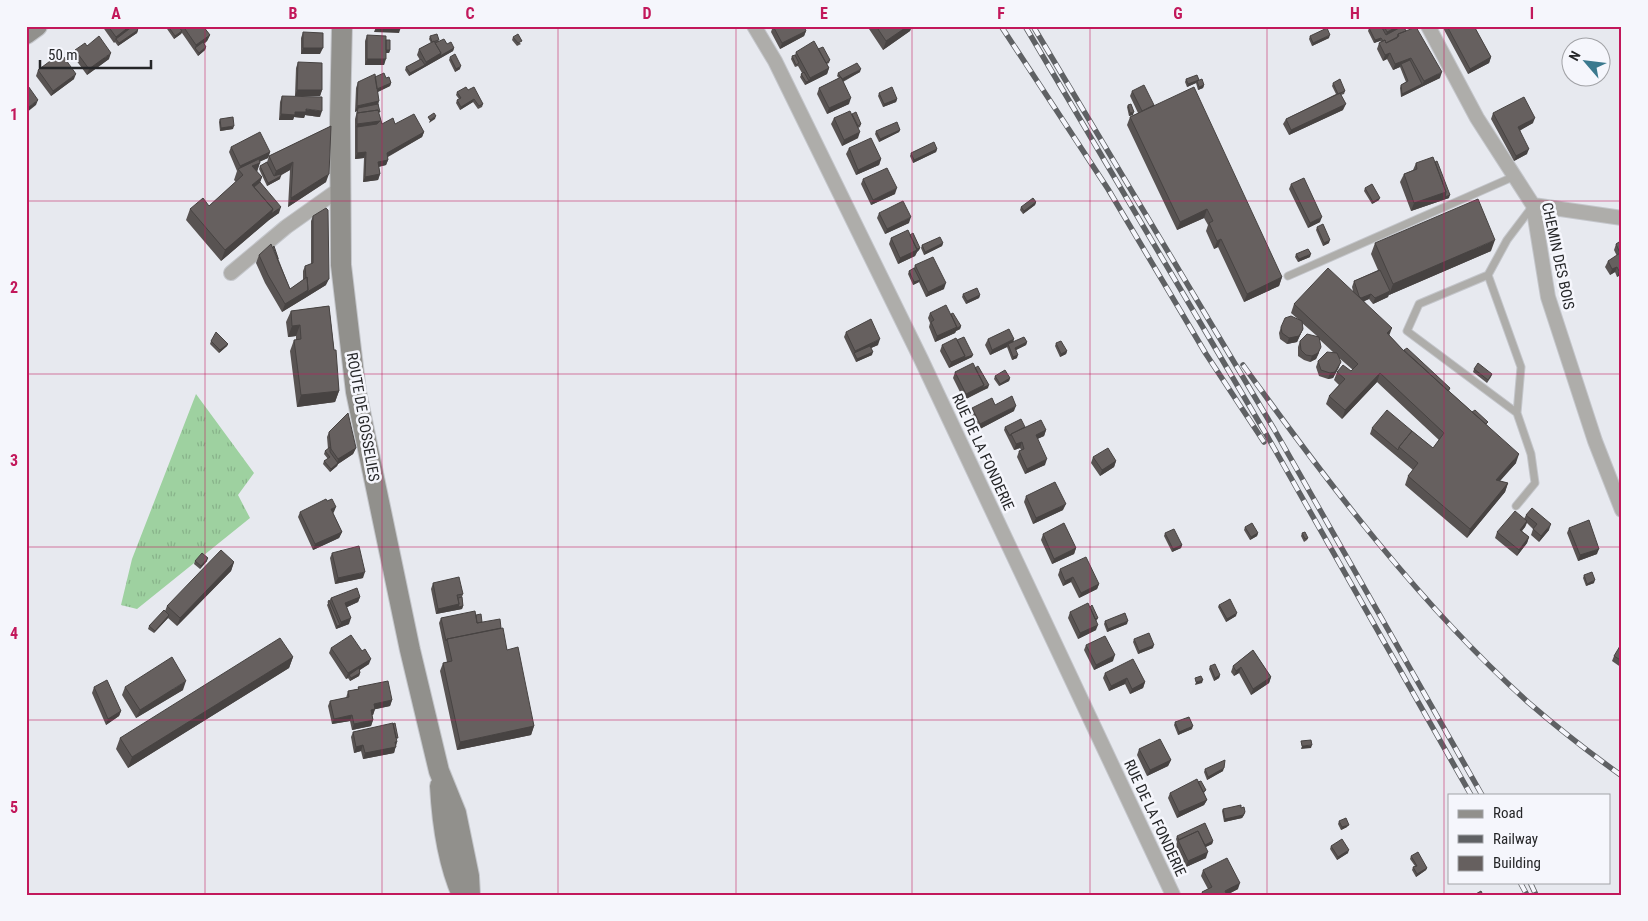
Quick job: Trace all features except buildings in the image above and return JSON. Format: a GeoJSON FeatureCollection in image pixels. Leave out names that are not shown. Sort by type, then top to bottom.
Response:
{"type":"FeatureCollection","features":[{"type":"Feature","properties":{"kind":"main road"},"geometry":{"type":"LineString","coordinates":[[26,34],[37,26]]}},
{"type":"Feature","properties":{"kind":"main road","name":"ROUTE DE GOSSELIES"},"geometry":{"type":"LineString","coordinates":[[342,26],[341,265],[356,392],[410,650],[439,771],[456,814],[469,876],[470,895]]}},
{"type":"Feature","properties":{"kind":"main road","name":"ROUTE DE GOSSELIES"},"geometry":{"type":"LineString","coordinates":[[439,771],[441,817],[453,875],[462,895]]}},
{"type":"Feature","properties":{"kind":"street","name":"RUE DE LA FONDERIE"},"geometry":{"type":"LineString","coordinates":[[754,26],[775,61],[921,359],[1173,895]]}},
{"type":"Feature","properties":{"kind":"street","name":"CHEMIN DES BOIS"},"geometry":{"type":"LineString","coordinates":[[1428,26],[1477,118],[1533,205],[1548,297],[1595,440],[1622,510]]}},
{"type":"Feature","properties":{"kind":"street"},"geometry":{"type":"LineString","coordinates":[[231,273],[286,227],[341,188]]}},
{"type":"Feature","properties":{"kind":"street"},"geometry":{"type":"LineString","coordinates":[[1533,205],[1621,215]]}},
{"type":"Feature","properties":{"kind":"lane"},"geometry":{"type":"LineString","coordinates":[[1288,276],[1515,176]]}},
{"type":"Feature","properties":{"kind":"lane"},"geometry":{"type":"LineString","coordinates":[[1517,413],[1407,331],[1419,304],[1488,275],[1507,240],[1533,205]]}},
{"type":"Feature","properties":{"kind":"lane"},"geometry":{"type":"LineString","coordinates":[[1488,275],[1520,367],[1517,413],[1531,454],[1535,483],[1516,506]]}},
{"type":"Feature","properties":{"kind":"green space"},"geometry":{"type":"Polygon","coordinates":[[[196,394],[254,473],[238,495],[250,518],[137,609],[121,605],[132,559],[196,394]]]}},
{"type":"Feature","properties":{"kind":"railway"},"geometry":{"type":"LineString","coordinates":[[1001,26],[1108,189],[1206,354],[1264,442]]}},
{"type":"Feature","properties":{"kind":"railway"},"geometry":{"type":"LineString","coordinates":[[1025,26],[1266,434],[1470,794]]}},
{"type":"Feature","properties":{"kind":"railway"},"geometry":{"type":"LineString","coordinates":[[1033,26],[1274,429],[1481,794]]}},
{"type":"Feature","properties":{"kind":"railway"},"geometry":{"type":"LineString","coordinates":[[1243,365],[1308,454],[1377,542],[1451,626],[1489,666],[1529,703],[1622,776]]}},
{"type":"Feature","properties":{"kind":"railway"},"geometry":{"type":"LineString","coordinates":[[1521,884],[1527,895]]}},
{"type":"Feature","properties":{"kind":"railway"},"geometry":{"type":"LineString","coordinates":[[1531,884],[1536,895]]}}]}
